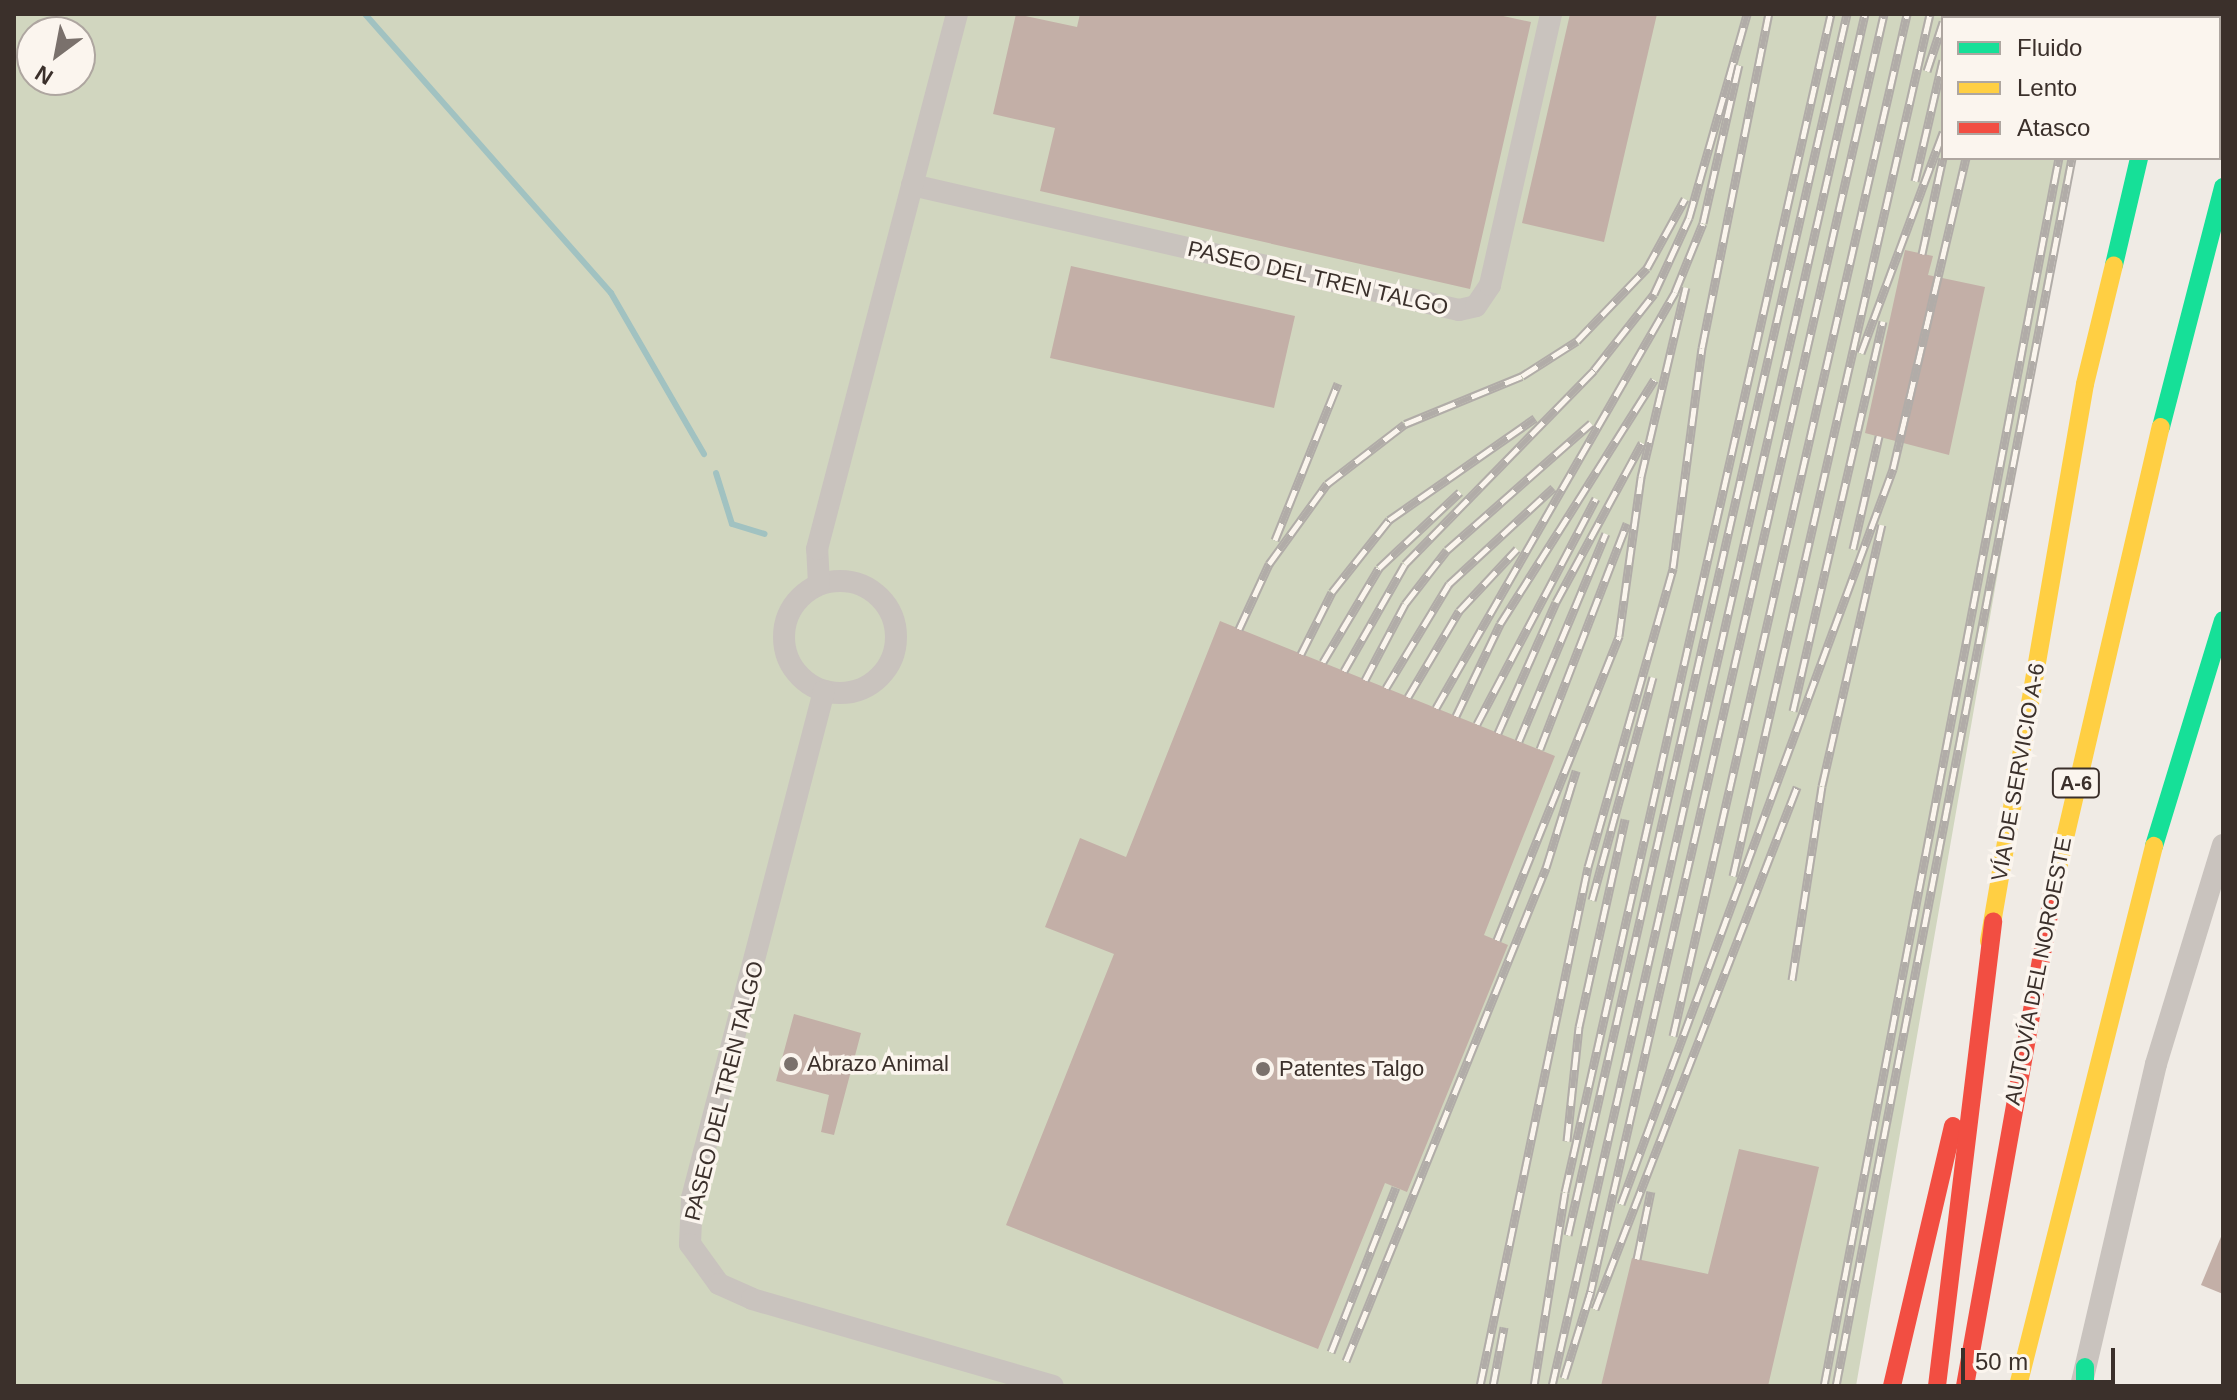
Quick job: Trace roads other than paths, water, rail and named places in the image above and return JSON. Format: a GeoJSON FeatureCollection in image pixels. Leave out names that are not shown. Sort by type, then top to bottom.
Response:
{"type":"FeatureCollection","features":[{"type":"Feature","properties":{"kind":"main road","name":"VÍA DE SERVICIO A-6"},"geometry":{"type":"LineString","coordinates":[[1892,1386],[1993,921],[2085,384],[2139,160]]}},
{"type":"Feature","properties":{"kind":"main road","name":"AUTOVÍA DEL NOROESTE"},"geometry":{"type":"LineString","coordinates":[[1965,1386],[2045,927],[2125,563],[2223,187]]}},
{"type":"Feature","properties":{"kind":"main road"},"geometry":{"type":"LineString","coordinates":[[2018,1386],[2134,911],[2223,620]]}},
{"type":"Feature","properties":{"kind":"main road"},"geometry":{"type":"LineString","coordinates":[[1937,1386],[1993,921]]}},
{"type":"Feature","properties":{"kind":"street"},"geometry":{"type":"LineString","coordinates":[[819,584],[817,549],[957,14]]}},
{"type":"Feature","properties":{"kind":"street","name":"PASEO DEL TREN TALGO"},"geometry":{"type":"LineString","coordinates":[[912,185],[1459,310],[1476,306],[1490,285],[1551,14]]}},
{"type":"Feature","properties":{"kind":"street"},"geometry":{"type":"LineString","coordinates":[[819,584],[869,589],[896,633],[888,667],[875,681],[860,690],[824,691],[795,672],[783,640],[792,606],[819,584]]}},
{"type":"Feature","properties":{"kind":"street","name":"PASEO DEL TREN TALGO"},"geometry":{"type":"LineString","coordinates":[[824,691],[692,1198],[690,1244],[719,1284],[752,1299],[1053,1386]]}},
{"type":"Feature","properties":{"kind":"street"},"geometry":{"type":"LineString","coordinates":[[2084,1380],[2156,1064],[2223,845]]}},
{"type":"Feature","properties":{"kind":"waterway"},"geometry":{"type":"LineString","coordinates":[[365,14],[611,293],[704,454]]}},
{"type":"Feature","properties":{"kind":"waterway"},"geometry":{"type":"LineString","coordinates":[[716,473],[732,524],[765,534]]}},
{"type":"Feature","properties":{"kind":"railway"},"geometry":{"type":"LineString","coordinates":[[1344,671],[1405,564],[1594,370],[1654,294],[1689,218],[1747,14]]}},
{"type":"Feature","properties":{"kind":"railway"},"geometry":{"type":"LineString","coordinates":[[1480,1386],[1588,867],[1673,568],[1702,348],[1769,14]]}},
{"type":"Feature","properties":{"kind":"railway"},"geometry":{"type":"LineString","coordinates":[[1534,1386],[1565,1192],[1831,14]]}},
{"type":"Feature","properties":{"kind":"railway"},"geometry":{"type":"LineString","coordinates":[[1568,1235],[1847,14]]}},
{"type":"Feature","properties":{"kind":"railway"},"geometry":{"type":"LineString","coordinates":[[1552,1386],[1865,14]]}},
{"type":"Feature","properties":{"kind":"railway"},"geometry":{"type":"LineString","coordinates":[[1589,1299],[1884,14]]}},
{"type":"Feature","properties":{"kind":"railway"},"geometry":{"type":"LineString","coordinates":[[1673,1036],[1907,14]]}},
{"type":"Feature","properties":{"kind":"railway"},"geometry":{"type":"LineString","coordinates":[[1733,876],[1930,14]]}},
{"type":"Feature","properties":{"kind":"railway"},"geometry":{"type":"LineString","coordinates":[[1927,71],[1941,28]]}},
{"type":"Feature","properties":{"kind":"railway"},"geometry":{"type":"LineString","coordinates":[[1436,708],[1675,292],[1703,223],[1739,65]]}},
{"type":"Feature","properties":{"kind":"railway"},"geometry":{"type":"LineString","coordinates":[[1915,181],[1941,69]]}},
{"type":"Feature","properties":{"kind":"railway"},"geometry":{"type":"LineString","coordinates":[[1861,353],[1941,137]]}},
{"type":"Feature","properties":{"kind":"railway"},"geometry":{"type":"LineString","coordinates":[[1922,254],[1943,160]]}},
{"type":"Feature","properties":{"kind":"railway"},"geometry":{"type":"LineString","coordinates":[[1621,1204],[1893,469],[1966,160]]}},
{"type":"Feature","properties":{"kind":"railway"},"geometry":{"type":"LineString","coordinates":[[1824,1386],[2059,160]]}},
{"type":"Feature","properties":{"kind":"railway"},"geometry":{"type":"LineString","coordinates":[[1836,1386],[2072,160]]}},
{"type":"Feature","properties":{"kind":"railway"},"geometry":{"type":"LineString","coordinates":[[1239,629],[1269,564],[1327,484],[1405,424],[1522,376],[1577,341],[1647,268],[1685,199]]}},
{"type":"Feature","properties":{"kind":"railway"},"geometry":{"type":"LineString","coordinates":[[1497,940],[1619,636],[1641,477],[1686,287]]}},
{"type":"Feature","properties":{"kind":"railway"},"geometry":{"type":"LineString","coordinates":[[1793,711],[1883,321]]}},
{"type":"Feature","properties":{"kind":"railway"},"geometry":{"type":"LineString","coordinates":[[1456,716],[1500,624],[1654,380]]}},
{"type":"Feature","properties":{"kind":"railway"},"geometry":{"type":"LineString","coordinates":[[1275,540],[1338,383]]}},
{"type":"Feature","properties":{"kind":"railway"},"geometry":{"type":"LineString","coordinates":[[1301,654],[1332,592],[1389,520],[1535,418]]}},
{"type":"Feature","properties":{"kind":"railway"},"geometry":{"type":"LineString","coordinates":[[1365,680],[1405,604],[1447,550],[1591,423]]}},
{"type":"Feature","properties":{"kind":"railway"},"geometry":{"type":"LineString","coordinates":[[1853,549],[1879,436]]}},
{"type":"Feature","properties":{"kind":"railway"},"geometry":{"type":"LineString","coordinates":[[1498,733],[1556,602],[1642,443]]}},
{"type":"Feature","properties":{"kind":"railway"},"geometry":{"type":"LineString","coordinates":[[1386,688],[1449,584],[1553,488]]}},
{"type":"Feature","properties":{"kind":"railway"},"geometry":{"type":"LineString","coordinates":[[1323,662],[1379,568],[1460,492]]}},
{"type":"Feature","properties":{"kind":"railway"},"geometry":{"type":"LineString","coordinates":[[1477,724],[1596,498]]}},
{"type":"Feature","properties":{"kind":"railway"},"geometry":{"type":"LineString","coordinates":[[1540,749],[1627,523]]}},
{"type":"Feature","properties":{"kind":"railway"},"geometry":{"type":"LineString","coordinates":[[1792,980],[1822,786],[1882,525]]}},
{"type":"Feature","properties":{"kind":"railway"},"geometry":{"type":"LineString","coordinates":[[1519,741],[1606,533]]}},
{"type":"Feature","properties":{"kind":"railway"},"geometry":{"type":"LineString","coordinates":[[1408,697],[1459,611],[1517,549]]}},
{"type":"Feature","properties":{"kind":"railway"},"geometry":{"type":"LineString","coordinates":[[1592,900],[1653,677]]}},
{"type":"Feature","properties":{"kind":"railway"},"geometry":{"type":"LineString","coordinates":[[1346,1361],[1546,868],[1576,771]]}},
{"type":"Feature","properties":{"kind":"railway"},"geometry":{"type":"LineString","coordinates":[[1595,1309],[1797,787]]}},
{"type":"Feature","properties":{"kind":"railway"},"geometry":{"type":"LineString","coordinates":[[1567,1141],[1579,1027],[1625,819]]}},
{"type":"Feature","properties":{"kind":"railway"},"geometry":{"type":"LineString","coordinates":[[1331,1352],[1396,1187]]}},
{"type":"Feature","properties":{"kind":"railway"},"geometry":{"type":"LineString","coordinates":[[1637,1259],[1651,1191]]}},
{"type":"Feature","properties":{"kind":"railway"},"geometry":{"type":"LineString","coordinates":[[1564,1378],[1591,1291]]}},
{"type":"Feature","properties":{"kind":"railway"},"geometry":{"type":"LineString","coordinates":[[1493,1386],[1504,1327]]}},
{"type":"Feature","properties":{"kind":"place","name":"Abrazo Animal"},"geometry":{"type":"Point","coordinates":[791,1064]}},
{"type":"Feature","properties":{"kind":"place","name":"Patentes Talgo"},"geometry":{"type":"Point","coordinates":[1263,1069]}}]}
